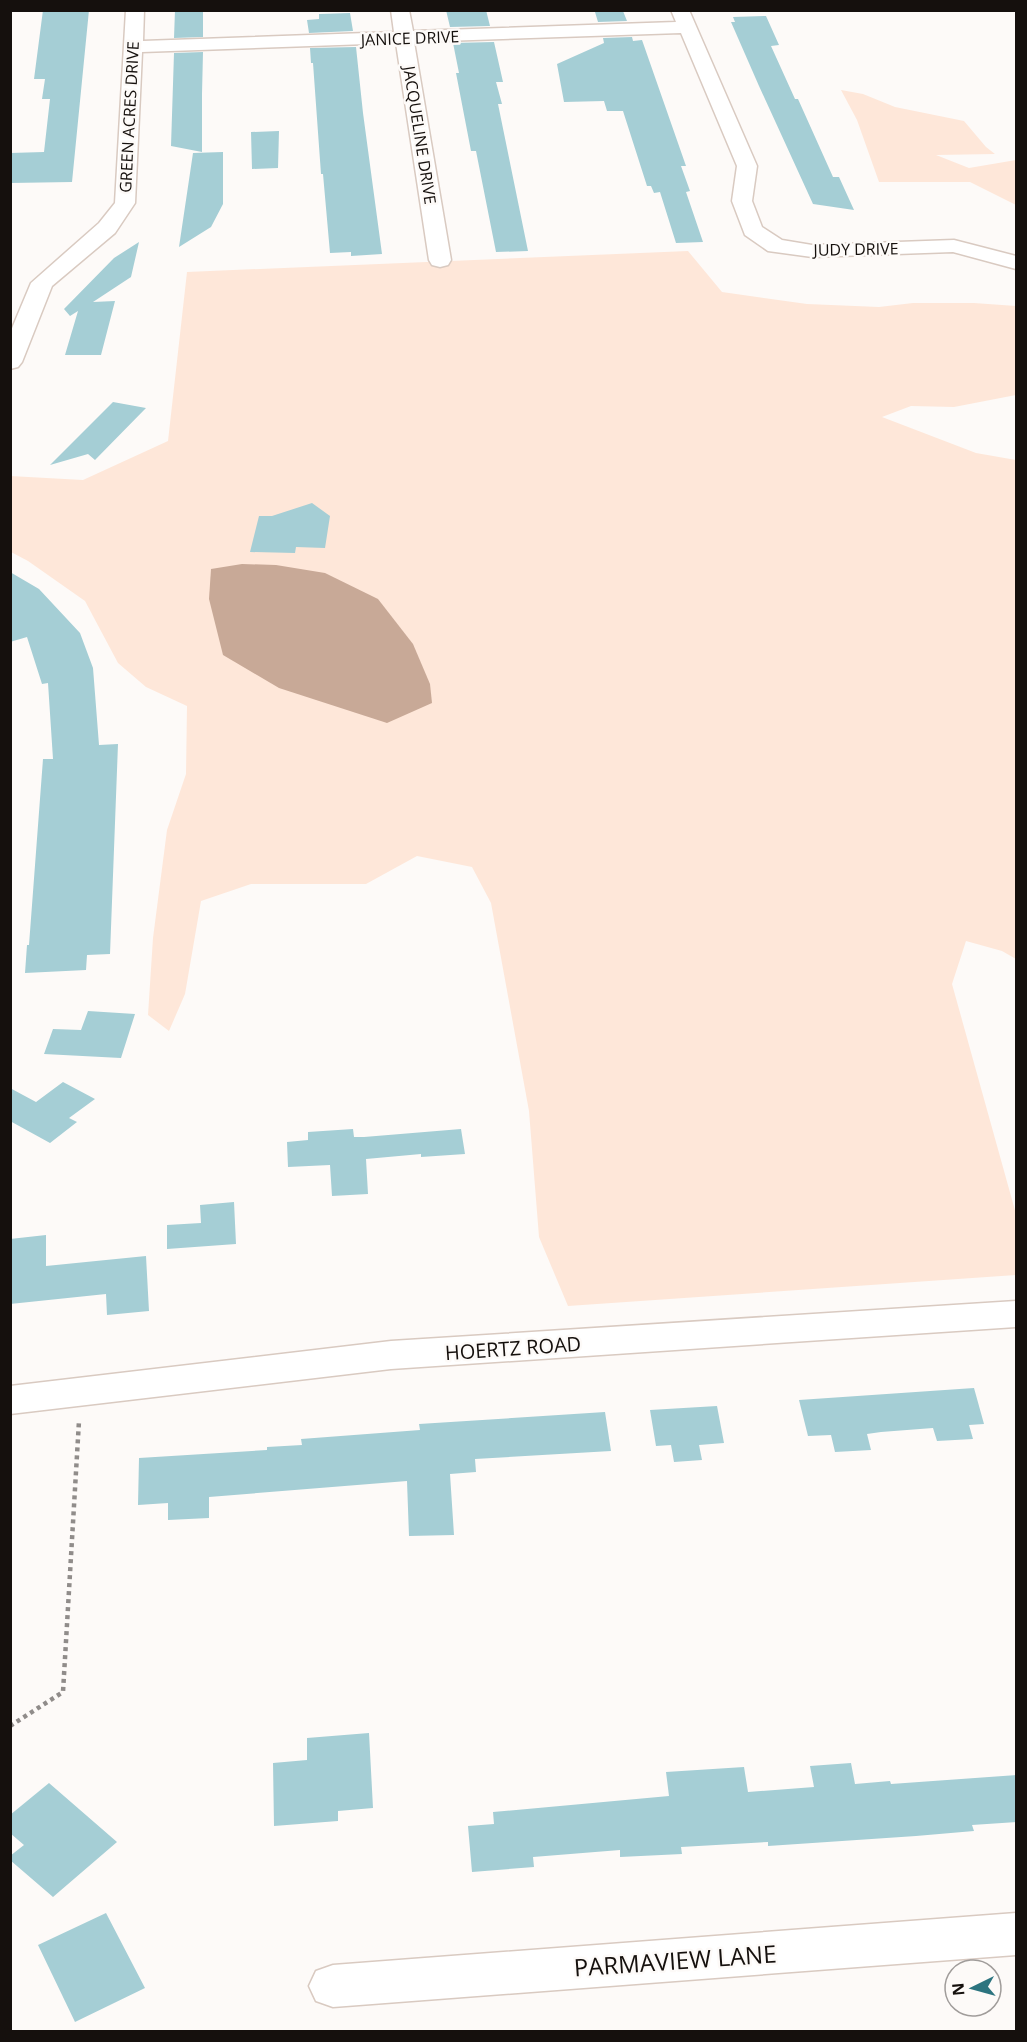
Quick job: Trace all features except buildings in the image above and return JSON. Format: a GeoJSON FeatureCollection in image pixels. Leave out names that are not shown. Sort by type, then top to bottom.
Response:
{"type":"FeatureCollection","features":[{"type":"Feature","properties":{"kind":"street","name":"GREEN ACRES DRIVE"},"geometry":{"type":"LineString","coordinates":[[10,362],[42,283],[107,228],[125,203],[135,10]]}},
{"type":"Feature","properties":{"kind":"street","name":"JACQUELINE DRIVE"},"geometry":{"type":"LineString","coordinates":[[400,10],[440,261]]}},
{"type":"Feature","properties":{"kind":"street","name":"JANICE DRIVE"},"geometry":{"type":"LineString","coordinates":[[133,47],[404,38],[684,19]]}},
{"type":"Feature","properties":{"kind":"street","name":"JUDY DRIVE"},"geometry":{"type":"LineString","coordinates":[[684,19],[747,166],[742,201],[753,230],[776,246],[812,251],[954,246],[1017,263]]}},
{"type":"Feature","properties":{"kind":"street","name":"HOERTZ ROAD"},"geometry":{"type":"LineString","coordinates":[[10,1400],[391,1356],[1017,1314]]}},
{"type":"Feature","properties":{"kind":"street","name":"PARMAVIEW LANE"},"geometry":{"type":"LineString","coordinates":[[333,1986],[1017,1934]]}},
{"type":"Feature","properties":{"kind":"path"},"geometry":{"type":"LineString","coordinates":[[10,1726],[63,1692],[79,1421]]}},
{"type":"Feature","properties":{"kind":"shaded area"},"geometry":{"type":"Polygon","coordinates":[[[841,90],[863,94],[895,107],[964,121],[995,154],[936,155],[969,168],[1016,160],[1016,205],[970,182],[879,182],[857,120],[841,90]]]}},
{"type":"Feature","properties":{"kind":"shaded area"},"geometry":{"type":"Polygon","coordinates":[[[688,251],[722,292],[807,304],[879,307],[913,303],[974,303],[1016,306],[1016,395],[954,407],[911,406],[882,417],[976,453],[1016,460],[1016,959],[1002,951],[966,941],[952,984],[1016,1214],[1016,1275],[568,1306],[539,1237],[529,1111],[491,903],[472,867],[417,856],[366,884],[251,884],[201,901],[185,994],[169,1031],[148,1015],[153,938],[167,830],[186,774],[187,706],[146,687],[118,663],[85,601],[28,561],[11,552],[10,476],[83,480],[168,441],[187,272],[688,251]]]}},
{"type":"Feature","properties":{"kind":"shaded area"},"geometry":{"type":"Polygon","coordinates":[[[242,564],[276,565],[325,573],[378,599],[413,644],[430,684],[432,703],[387,723],[279,688],[223,655],[209,599],[211,569],[242,564]]]}}]}
